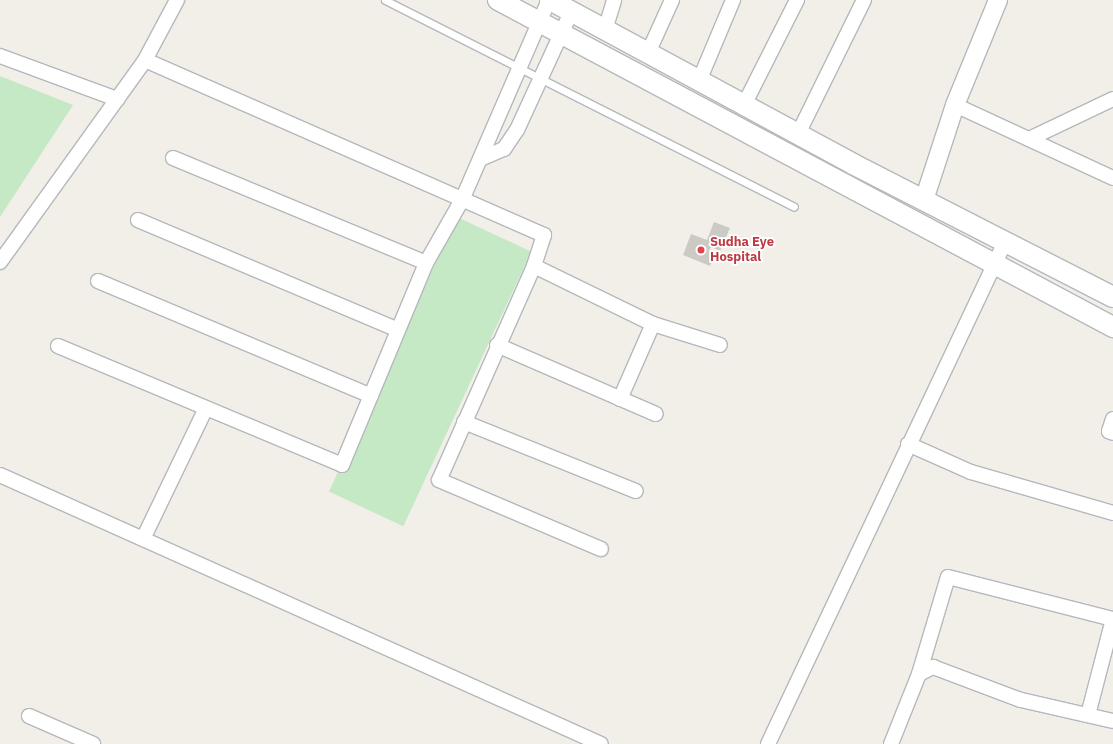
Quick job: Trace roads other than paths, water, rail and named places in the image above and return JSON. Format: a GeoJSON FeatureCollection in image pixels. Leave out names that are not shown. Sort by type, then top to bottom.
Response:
{"type":"FeatureCollection","features":[{"type":"Feature","properties":{"kind":"main road"},"geometry":{"type":"LineString","coordinates":[[498,0],[561,32],[1113,327]]}},
{"type":"Feature","properties":{"kind":"main road"},"geometry":{"type":"LineString","coordinates":[[549,0],[798,134],[1113,297]]}},
{"type":"Feature","properties":{"kind":"street"},"geometry":{"type":"LineString","coordinates":[[0,262],[145,60],[177,0]]}},
{"type":"Feature","properties":{"kind":"street"},"geometry":{"type":"LineString","coordinates":[[58,346],[342,465],[426,263],[462,200],[549,0]]}},
{"type":"Feature","properties":{"kind":"street"},"geometry":{"type":"LineString","coordinates":[[605,30],[614,0]]}},
{"type":"Feature","properties":{"kind":"street"},"geometry":{"type":"LineString","coordinates":[[648,53],[672,0]]}},
{"type":"Feature","properties":{"kind":"street"},"geometry":{"type":"LineString","coordinates":[[699,81],[733,0]]}},
{"type":"Feature","properties":{"kind":"street"},"geometry":{"type":"LineString","coordinates":[[744,105],[796,0]]}},
{"type":"Feature","properties":{"kind":"street"},"geometry":{"type":"LineString","coordinates":[[798,134],[864,0]]}},
{"type":"Feature","properties":{"kind":"street"},"geometry":{"type":"LineString","coordinates":[[924,200],[955,105],[998,0]]}},
{"type":"Feature","properties":{"kind":"street"},"geometry":{"type":"LineString","coordinates":[[480,159],[504,149],[517,130],[571,12]]}},
{"type":"Feature","properties":{"kind":"street"},"geometry":{"type":"LineString","coordinates":[[0,56],[117,99]]}},
{"type":"Feature","properties":{"kind":"street"},"geometry":{"type":"LineString","coordinates":[[145,60],[544,235],[534,266],[496,346],[439,480],[601,549]]}},
{"type":"Feature","properties":{"kind":"street"},"geometry":{"type":"LineString","coordinates":[[1029,139],[1113,99]]}},
{"type":"Feature","properties":{"kind":"street"},"geometry":{"type":"LineString","coordinates":[[955,105],[1113,178]]}},
{"type":"Feature","properties":{"kind":"street"},"geometry":{"type":"LineString","coordinates":[[173,158],[426,263]]}},
{"type":"Feature","properties":{"kind":"street"},"geometry":{"type":"LineString","coordinates":[[138,220],[398,330]]}},
{"type":"Feature","properties":{"kind":"street"},"geometry":{"type":"LineString","coordinates":[[768,744],[908,444],[993,264],[1005,242]]}},
{"type":"Feature","properties":{"kind":"street"},"geometry":{"type":"LineString","coordinates":[[534,266],[653,324],[720,345]]}},
{"type":"Feature","properties":{"kind":"street"},"geometry":{"type":"LineString","coordinates":[[98,281],[371,396]]}},
{"type":"Feature","properties":{"kind":"street"},"geometry":{"type":"LineString","coordinates":[[620,399],[653,324]]}},
{"type":"Feature","properties":{"kind":"street"},"geometry":{"type":"LineString","coordinates":[[496,346],[656,414]]}},
{"type":"Feature","properties":{"kind":"street"},"geometry":{"type":"LineString","coordinates":[[143,539],[206,408]]}},
{"type":"Feature","properties":{"kind":"street"},"geometry":{"type":"LineString","coordinates":[[1113,419],[1109,431],[1113,433]]}},
{"type":"Feature","properties":{"kind":"street"},"geometry":{"type":"LineString","coordinates":[[464,422],[636,491]]}},
{"type":"Feature","properties":{"kind":"street"},"geometry":{"type":"LineString","coordinates":[[908,444],[971,472],[1113,513]]}},
{"type":"Feature","properties":{"kind":"street"},"geometry":{"type":"LineString","coordinates":[[0,475],[600,744]]}},
{"type":"Feature","properties":{"kind":"street"},"geometry":{"type":"LineString","coordinates":[[891,744],[919,674],[948,577],[1113,619],[1088,715]]}},
{"type":"Feature","properties":{"kind":"street"},"geometry":{"type":"LineString","coordinates":[[919,674],[933,667],[1021,700],[1113,721]]}},
{"type":"Feature","properties":{"kind":"street"},"geometry":{"type":"LineString","coordinates":[[29,716],[93,744]]}},
{"type":"Feature","properties":{"kind":"lane"},"geometry":{"type":"LineString","coordinates":[[385,0],[518,70],[794,207]]}},
{"type":"Feature","properties":{"kind":"place","name":"Sudha Eye Hospital"},"geometry":{"type":"Point","coordinates":[701,250]}}]}
